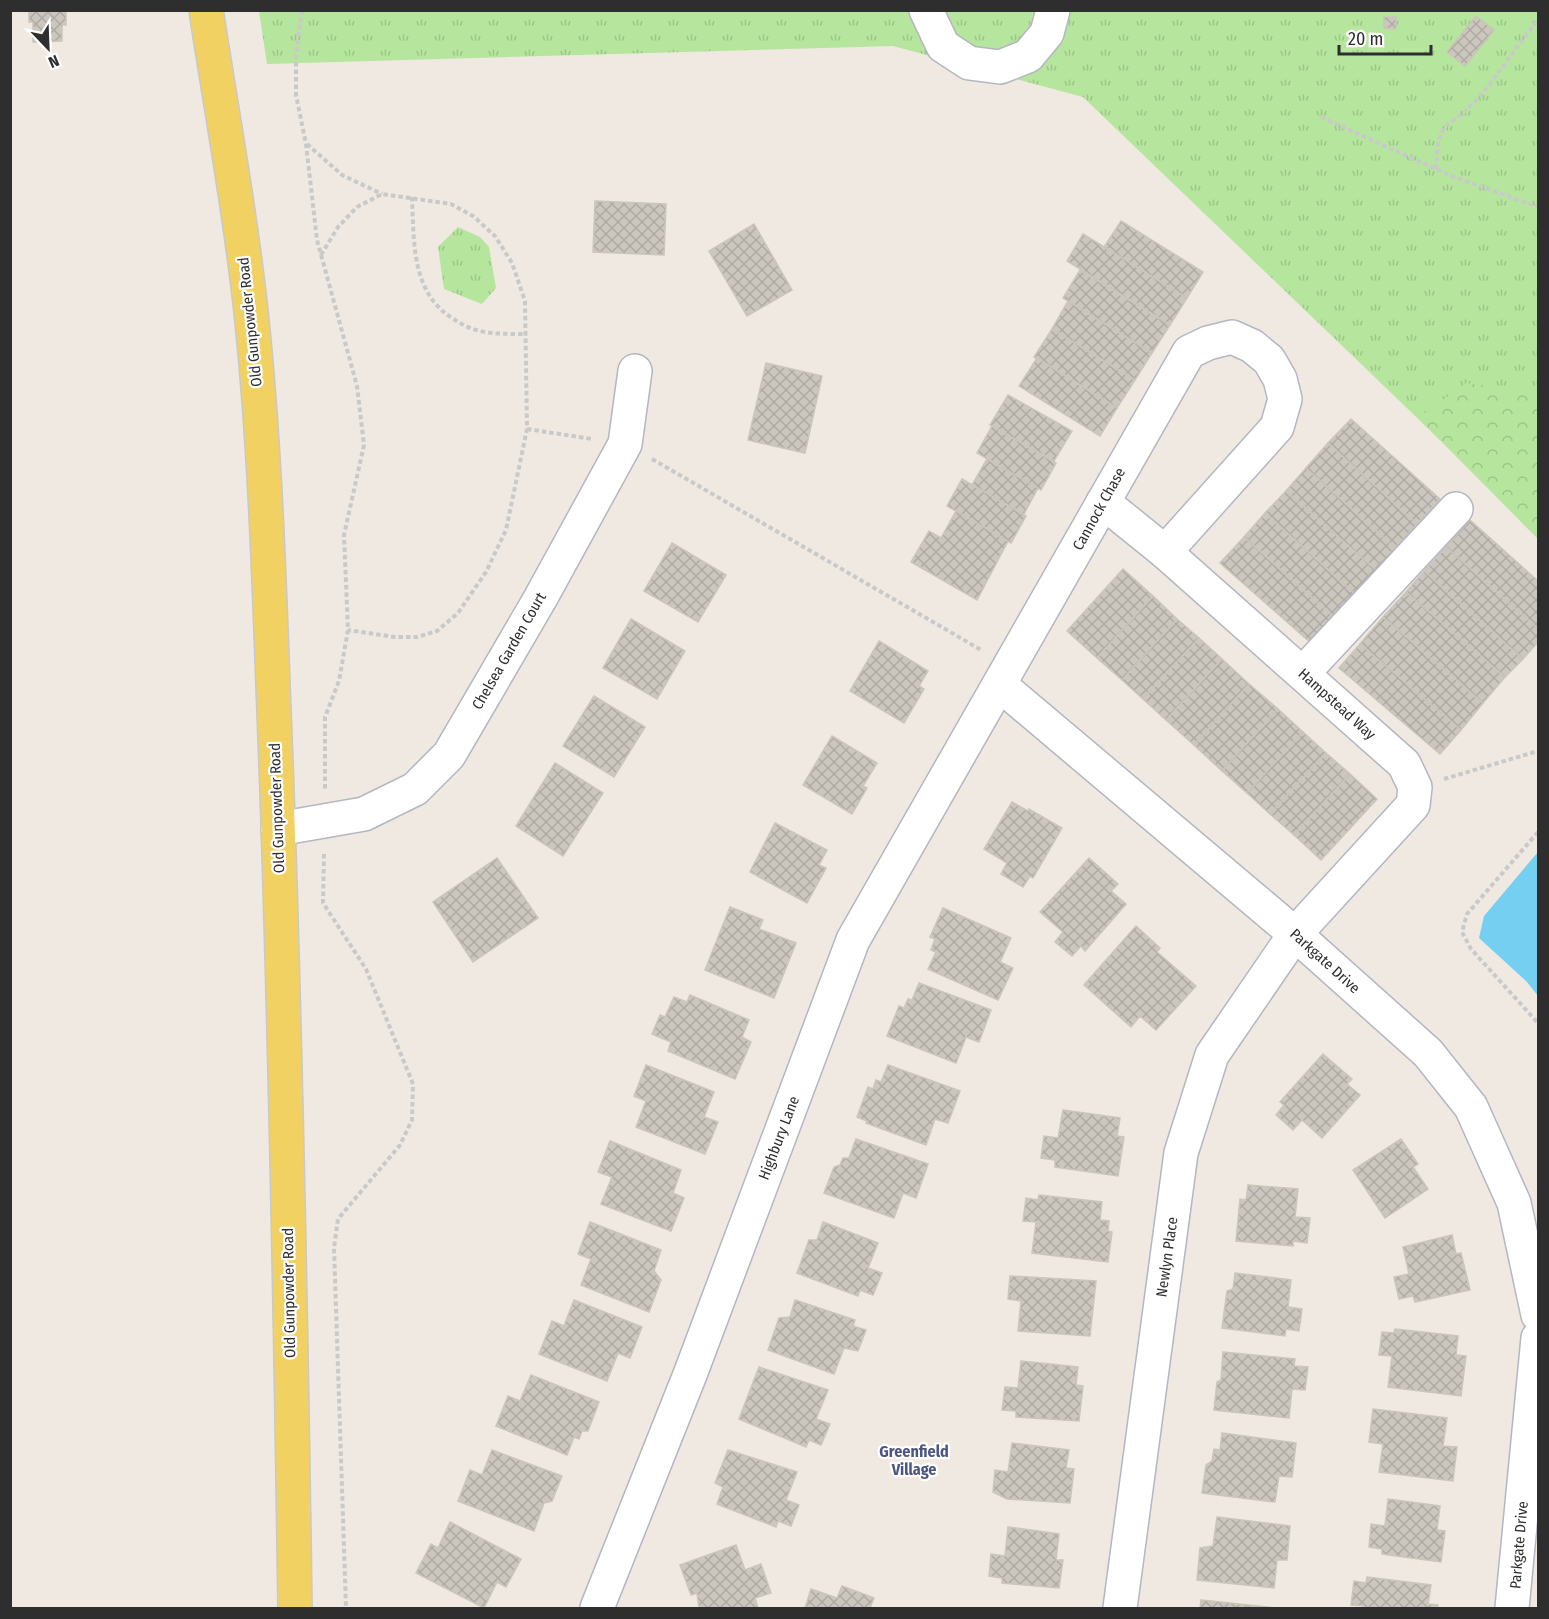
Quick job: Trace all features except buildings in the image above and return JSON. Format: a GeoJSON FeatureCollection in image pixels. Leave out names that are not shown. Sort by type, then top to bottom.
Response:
{"type":"FeatureCollection","features":[{"type":"Feature","properties":{"kind":"main road","name":"Old Gunpowder Road"},"geometry":{"type":"LineString","coordinates":[[206,10],[251,317],[264,464],[278,829],[295,1608]]}},
{"type":"Feature","properties":{"kind":"street"},"geometry":{"type":"LineString","coordinates":[[926,10],[943,46],[969,63],[1000,67],[1028,56],[1047,33],[1053,10]]}},
{"type":"Feature","properties":{"kind":"street","name":"Cannock Chase"},"geometry":{"type":"LineString","coordinates":[[1005,676],[1189,352],[1208,343],[1232,338],[1252,346],[1269,360],[1280,379],[1286,399],[1277,427],[1165,552]]}},
{"type":"Feature","properties":{"kind":"street","name":"Chelsea Garden Court"},"geometry":{"type":"LineString","coordinates":[[278,829],[364,814],[415,789],[449,755],[540,599],[625,444],[635,371]]}},
{"type":"Feature","properties":{"kind":"street","name":"Hampstead Way"},"geometry":{"type":"LineString","coordinates":[[1103,502],[1165,552],[1404,764],[1415,787]]}},
{"type":"Feature","properties":{"kind":"street"},"geometry":{"type":"LineString","coordinates":[[1303,673],[1456,509]]}},
{"type":"Feature","properties":{"kind":"street","name":"Parkgate Drive"},"geometry":{"type":"LineString","coordinates":[[1005,676],[1428,1053],[1471,1107],[1514,1203],[1539,1315]]}},
{"type":"Feature","properties":{"kind":"street","name":"Highbury Lane"},"geometry":{"type":"LineString","coordinates":[[597,1608],[691,1372],[854,940],[1005,676]]}},
{"type":"Feature","properties":{"kind":"street"},"geometry":{"type":"LineString","coordinates":[[1295,934],[1413,805],[1415,787]]}},
{"type":"Feature","properties":{"kind":"street","name":"Newlyn Place"},"geometry":{"type":"LineString","coordinates":[[1120,1608],[1180,1153],[1212,1055],[1295,934]]}},
{"type":"Feature","properties":{"kind":"street","name":"Parkgate Drive"},"geometry":{"type":"LineString","coordinates":[[1512,1608],[1539,1338]]}},
{"type":"Feature","properties":{"kind":"path"},"geometry":{"type":"LineString","coordinates":[[1436,169],[1438,142],[1444,127],[1462,114],[1483,93],[1539,19]]}},
{"type":"Feature","properties":{"kind":"path"},"geometry":{"type":"LineString","coordinates":[[1321,117],[1436,169],[1539,207]]}},
{"type":"Feature","properties":{"kind":"path"},"geometry":{"type":"LineString","coordinates":[[306,144],[342,175],[382,194],[452,204],[473,216],[495,236],[512,263],[525,301],[527,429],[506,530],[486,572],[458,613],[437,631],[417,637],[395,637],[348,630]]}},
{"type":"Feature","properties":{"kind":"path"},"geometry":{"type":"LineString","coordinates":[[321,255],[338,227],[357,207],[382,194]]}},
{"type":"Feature","properties":{"kind":"path"},"geometry":{"type":"LineString","coordinates":[[412,197],[417,268],[427,295],[442,312],[462,325],[484,332],[527,334]]}},
{"type":"Feature","properties":{"kind":"path"},"geometry":{"type":"LineString","coordinates":[[527,429],[625,444],[1005,676]]}},
{"type":"Feature","properties":{"kind":"path"},"geometry":{"type":"LineString","coordinates":[[1415,787],[1539,751]]}},
{"type":"Feature","properties":{"kind":"path"},"geometry":{"type":"LineString","coordinates":[[1539,832],[1467,914],[1462,932],[1471,949],[1539,1023]]}},
{"type":"Feature","properties":{"kind":"green space"},"geometry":{"type":"Polygon","coordinates":[[[259,11],[1538,11],[1538,534],[1083,97],[893,46],[267,64],[259,11]]]}},
{"type":"Feature","properties":{"kind":"green space"},"geometry":{"type":"Polygon","coordinates":[[[458,227],[480,237],[489,247],[496,288],[482,304],[444,289],[438,247],[458,227]]]}},
{"type":"Feature","properties":{"kind":"green space"},"geometry":{"type":"Polygon","coordinates":[[[1466,383],[1538,393],[1538,539],[1418,418],[1466,383]]]}},
{"type":"Feature","properties":{"kind":"water"},"geometry":{"type":"Polygon","coordinates":[[[1538,852],[1538,996],[1527,982],[1479,938],[1484,916],[1538,852]]]}},
{"type":"Feature","properties":{"kind":"district","name":"Greenfield Village"},"geometry":{"type":"Point","coordinates":[914,1460]}}]}
